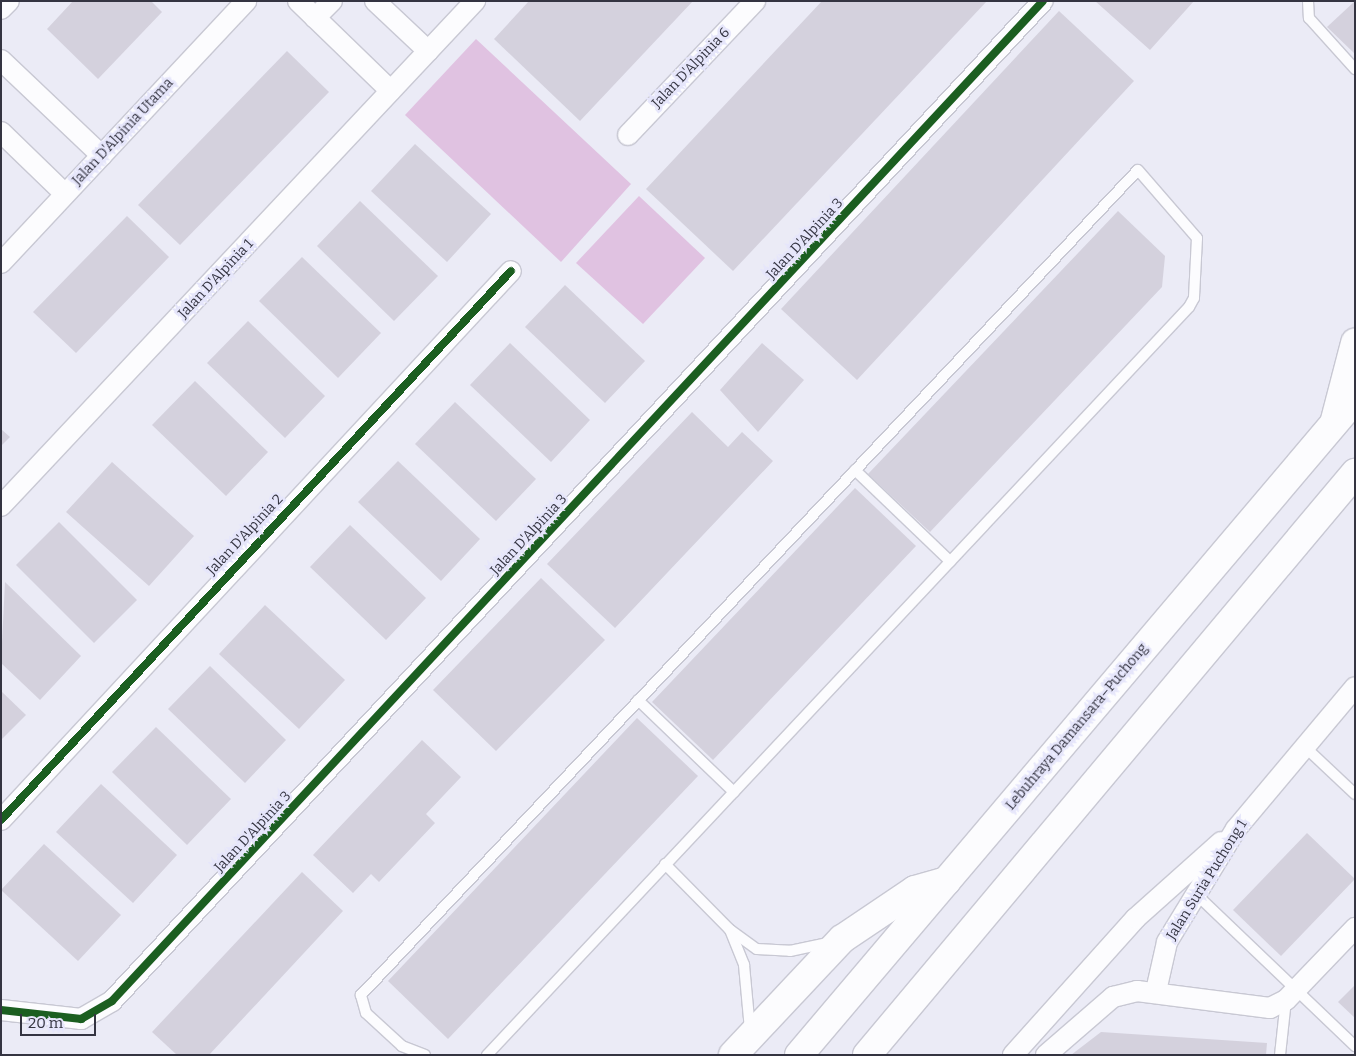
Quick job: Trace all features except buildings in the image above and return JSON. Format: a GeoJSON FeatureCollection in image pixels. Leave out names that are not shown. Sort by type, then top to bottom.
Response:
{"type":"FeatureCollection","features":[{"type":"Feature","properties":{"kind":"highway"},"geometry":{"type":"LineString","coordinates":[[1334,423],[1355,343]]}},
{"type":"Feature","properties":{"kind":"highway","name":"Lebuhraya Damansara–Puchong"},"geometry":{"type":"LineString","coordinates":[[799,1055],[1355,399]]}},
{"type":"Feature","properties":{"kind":"highway"},"geometry":{"type":"LineString","coordinates":[[867,1055],[1355,473]]}},
{"type":"Feature","properties":{"kind":"highway"},"geometry":{"type":"LineString","coordinates":[[742,1046],[842,939],[915,890],[947,881]]}},
{"type":"Feature","properties":{"kind":"street"},"geometry":{"type":"LineString","coordinates":[[1,9],[9,1]]}},
{"type":"Feature","properties":{"kind":"street","name":"Jalan D'Alpinia Utama"},"geometry":{"type":"LineString","coordinates":[[1,263],[246,1]]}},
{"type":"Feature","properties":{"kind":"street"},"geometry":{"type":"LineString","coordinates":[[298,1],[390,91]]}},
{"type":"Feature","properties":{"kind":"street"},"geometry":{"type":"LineString","coordinates":[[315,18],[332,1]]}},
{"type":"Feature","properties":{"kind":"street"},"geometry":{"type":"LineString","coordinates":[[375,1],[428,51]]}},
{"type":"Feature","properties":{"kind":"street","name":"Jalan D'Alpinia 1"},"geometry":{"type":"LineString","coordinates":[[1,506],[475,1]]}},
{"type":"Feature","properties":{"kind":"street","name":"Jalan D'Alpinia 6"},"geometry":{"type":"LineString","coordinates":[[628,135],[755,1]]}},
{"type":"Feature","properties":{"kind":"street","name":"Jalan D'Alpinia 3"},"geometry":{"type":"LineString","coordinates":[[1,1010],[81,1019],[112,1001],[1043,1]]}},
{"type":"Feature","properties":{"kind":"street"},"geometry":{"type":"LineString","coordinates":[[1,60],[102,156]]}},
{"type":"Feature","properties":{"kind":"street"},"geometry":{"type":"LineString","coordinates":[[1,132],[65,194]]}},
{"type":"Feature","properties":{"kind":"street","name":"Jalan D'Alpinia 2"},"geometry":{"type":"LineString","coordinates":[[1,820],[511,271]]}},
{"type":"Feature","properties":{"kind":"street","name":"Jalan Suria Puchong 1"},"geometry":{"type":"LineString","coordinates":[[1156,991],[1167,942],[1236,829],[1355,686]]}},
{"type":"Feature","properties":{"kind":"street"},"geometry":{"type":"LineString","coordinates":[[1013,1055],[1136,918],[1236,829]]}},
{"type":"Feature","properties":{"kind":"street"},"geometry":{"type":"LineString","coordinates":[[1046,1055],[1081,1020],[1113,997],[1156,991],[1270,1008],[1291,995],[1355,928]]}},
{"type":"Feature","properties":{"kind":"street"},"geometry":{"type":"LineString","coordinates":[[1060,1003],[1081,1020]]}},
{"type":"Feature","properties":{"kind":"lane"},"geometry":{"type":"LineString","coordinates":[[1308,1],[1310,18],[1355,68]]}},
{"type":"Feature","properties":{"kind":"lane"},"geometry":{"type":"LineString","coordinates":[[425,1055],[402,1046],[366,1014],[361,995],[1138,170],[1197,238],[1194,298],[487,1055]]}},
{"type":"Feature","properties":{"kind":"lane"},"geometry":{"type":"LineString","coordinates":[[855,470],[950,561]]}},
{"type":"Feature","properties":{"kind":"lane"},"geometry":{"type":"LineString","coordinates":[[638,700],[734,792]]}},
{"type":"Feature","properties":{"kind":"lane"},"geometry":{"type":"LineString","coordinates":[[1304,746],[1355,794]]}},
{"type":"Feature","properties":{"kind":"lane"},"geometry":{"type":"LineString","coordinates":[[665,864],[729,929],[757,949],[790,950],[842,939]]}},
{"type":"Feature","properties":{"kind":"lane"},"geometry":{"type":"LineString","coordinates":[[1197,894],[1291,995],[1355,1046]]}},
{"type":"Feature","properties":{"kind":"lane"},"geometry":{"type":"LineString","coordinates":[[729,929],[749,991],[742,1046]]}},
{"type":"Feature","properties":{"kind":"lane"},"geometry":{"type":"LineString","coordinates":[[1280,1055],[1291,995]]}},
{"type":"Feature","properties":{"kind":"shaded area"},"geometry":{"type":"Polygon","coordinates":[[[476,39],[631,184],[561,262],[405,115],[476,39]]]}},
{"type":"Feature","properties":{"kind":"shaded area"},"geometry":{"type":"Polygon","coordinates":[[[639,196],[705,258],[643,324],[576,263],[639,196]]]}},
{"type":"Feature","properties":{"kind":"cycle path"},"geometry":{"type":"LineString","coordinates":[[1,1010],[81,1019],[112,1001],[1043,1]]}},
{"type":"Feature","properties":{"kind":"cycle path"},"geometry":{"type":"LineString","coordinates":[[1,820],[511,271]]}}]}
